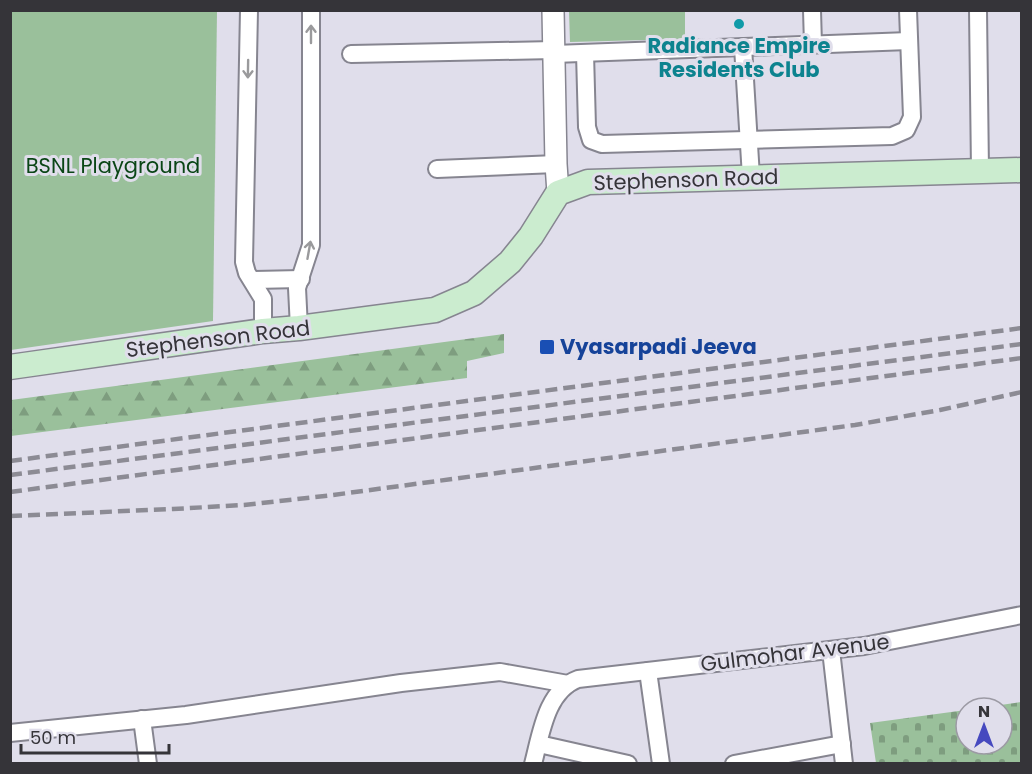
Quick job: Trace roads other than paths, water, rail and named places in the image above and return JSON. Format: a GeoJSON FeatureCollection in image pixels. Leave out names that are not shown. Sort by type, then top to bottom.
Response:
{"type":"FeatureCollection","features":[{"type":"Feature","properties":{"kind":"main road","name":"Stephenson Road"},"geometry":{"type":"LineString","coordinates":[[10,367],[263,320],[435,310],[474,293],[510,262],[531,236],[558,193],[588,182],[1022,170]]}},
{"type":"Feature","properties":{"kind":"street"},"geometry":{"type":"LineString","coordinates":[[249,10],[244,262],[261,294],[263,320]]}},
{"type":"Feature","properties":{"kind":"street"},"geometry":{"type":"LineString","coordinates":[[299,317],[297,288],[311,245],[311,10]]}},
{"type":"Feature","properties":{"kind":"street"},"geometry":{"type":"LineString","coordinates":[[553,10],[558,193]]}},
{"type":"Feature","properties":{"kind":"street"},"geometry":{"type":"LineString","coordinates":[[812,10],[813,45]]}},
{"type":"Feature","properties":{"kind":"street"},"geometry":{"type":"LineString","coordinates":[[585,53],[587,128],[591,140],[602,144],[892,136],[906,130],[912,117],[908,10]]}},
{"type":"Feature","properties":{"kind":"street"},"geometry":{"type":"LineString","coordinates":[[978,10],[980,171]]}},
{"type":"Feature","properties":{"kind":"street"},"geometry":{"type":"LineString","coordinates":[[351,54],[585,53],[909,41]]}},
{"type":"Feature","properties":{"kind":"street"},"geometry":{"type":"LineString","coordinates":[[744,47],[751,177]]}},
{"type":"Feature","properties":{"kind":"street"},"geometry":{"type":"LineString","coordinates":[[437,169],[556,164]]}},
{"type":"Feature","properties":{"kind":"street"},"geometry":{"type":"LineString","coordinates":[[252,280],[301,279]]}},
{"type":"Feature","properties":{"kind":"street","name":"Gulmohar Avenue"},"geometry":{"type":"LineString","coordinates":[[568,684],[585,678],[831,650],[897,640],[1022,615]]}},
{"type":"Feature","properties":{"kind":"street"},"geometry":{"type":"LineString","coordinates":[[831,650],[844,764]]}},
{"type":"Feature","properties":{"kind":"street"},"geometry":{"type":"LineString","coordinates":[[648,671],[661,764]]}},
{"type":"Feature","properties":{"kind":"street"},"geometry":{"type":"LineString","coordinates":[[10,733],[186,715],[401,683],[500,672],[568,684]]}},
{"type":"Feature","properties":{"kind":"street"},"geometry":{"type":"LineString","coordinates":[[533,764],[551,704],[568,684]]}},
{"type":"Feature","properties":{"kind":"street"},"geometry":{"type":"LineString","coordinates":[[142,719],[147,764]]}},
{"type":"Feature","properties":{"kind":"street"},"geometry":{"type":"LineString","coordinates":[[539,744],[628,764]]}},
{"type":"Feature","properties":{"kind":"street"},"geometry":{"type":"LineString","coordinates":[[734,764],[842,744]]}},
{"type":"Feature","properties":{"kind":"railway"},"geometry":{"type":"LineString","coordinates":[[10,461],[1022,328]]}},
{"type":"Feature","properties":{"kind":"railway"},"geometry":{"type":"LineString","coordinates":[[10,475],[1022,344]]}},
{"type":"Feature","properties":{"kind":"railway"},"geometry":{"type":"LineString","coordinates":[[10,492],[1022,358]]}},
{"type":"Feature","properties":{"kind":"railway"},"geometry":{"type":"LineString","coordinates":[[10,516],[244,505],[333,495],[855,425],[1022,392]]}},
{"type":"Feature","properties":{"kind":"place","name":"Radiance Empire Residents Club"},"geometry":{"type":"Point","coordinates":[739,24]}},
{"type":"Feature","properties":{"kind":"place","name":"Vyasarpadi Jeeva"},"geometry":{"type":"Point","coordinates":[547,347]}},
{"type":"Feature","properties":{"kind":"park label","name":"BSNL Playground"},"geometry":{"type":"Point","coordinates":[113,166]}}]}
